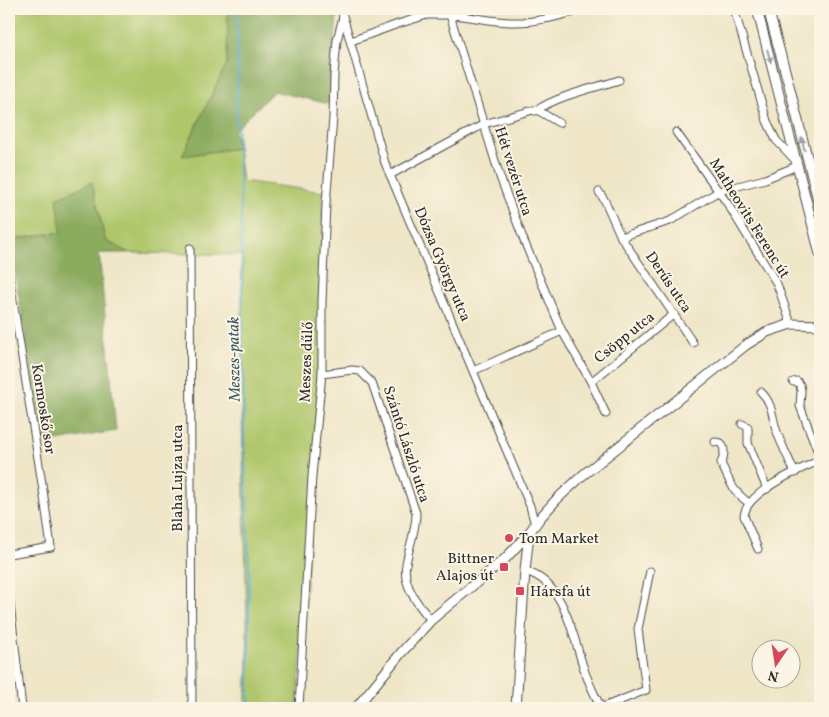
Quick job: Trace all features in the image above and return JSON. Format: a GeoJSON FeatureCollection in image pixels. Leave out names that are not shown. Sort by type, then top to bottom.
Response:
{"type":"FeatureCollection","features":[{"type":"Feature","properties":{"kind":"street","name":"Dózsa György utca"},"geometry":{"type":"LineString","coordinates":[[341,9],[385,163],[530,506],[535,525]]}},
{"type":"Feature","properties":{"kind":"street"},"geometry":{"type":"LineString","coordinates":[[450,15],[455,9]]}},
{"type":"Feature","properties":{"kind":"street"},"geometry":{"type":"LineString","coordinates":[[351,41],[398,24],[428,16],[468,16],[511,22],[549,18],[585,9]]}},
{"type":"Feature","properties":{"kind":"street"},"geometry":{"type":"LineString","coordinates":[[734,9],[767,121],[776,140],[797,164]]}},
{"type":"Feature","properties":{"kind":"street"},"geometry":{"type":"LineString","coordinates":[[757,9],[820,254]]}},
{"type":"Feature","properties":{"kind":"street"},"geometry":{"type":"LineString","coordinates":[[768,9],[820,208]]}},
{"type":"Feature","properties":{"kind":"street","name":"Hét vezér utca"},"geometry":{"type":"LineString","coordinates":[[450,15],[500,177],[524,241],[562,331],[591,382],[606,414]]}},
{"type":"Feature","properties":{"kind":"street","name":"Meszes dűlő"},"geometry":{"type":"LineString","coordinates":[[299,708],[312,476],[322,374],[322,302],[334,74],[337,40],[343,17]]}},
{"type":"Feature","properties":{"kind":"street"},"geometry":{"type":"LineString","coordinates":[[390,175],[484,124],[535,110],[566,96],[619,80]]}},
{"type":"Feature","properties":{"kind":"street"},"geometry":{"type":"LineString","coordinates":[[535,110],[559,123]]}},
{"type":"Feature","properties":{"kind":"street","name":"Matheovits Ferenc út"},"geometry":{"type":"LineString","coordinates":[[676,132],[719,191],[777,284],[791,324]]}},
{"type":"Feature","properties":{"kind":"street"},"geometry":{"type":"LineString","coordinates":[[621,237],[670,221],[719,191],[765,179],[797,164]]}},
{"type":"Feature","properties":{"kind":"street","name":"Derűs utca"},"geometry":{"type":"LineString","coordinates":[[599,192],[621,237],[693,343]]}},
{"type":"Feature","properties":{"kind":"street","name":"Blaha Lujza utca"},"geometry":{"type":"LineString","coordinates":[[190,248],[192,692],[190,708]]}},
{"type":"Feature","properties":{"kind":"street","name":"Kormoskő sor"},"geometry":{"type":"LineString","coordinates":[[9,276],[51,547],[9,554]]}},
{"type":"Feature","properties":{"kind":"street","name":"Csöpp utca"},"geometry":{"type":"LineString","coordinates":[[591,382],[674,314]]}},
{"type":"Feature","properties":{"kind":"street"},"geometry":{"type":"LineString","coordinates":[[356,708],[431,620],[506,558],[557,499],[583,475],[746,345],[767,332],[791,324],[820,325]]}},
{"type":"Feature","properties":{"kind":"street"},"geometry":{"type":"LineString","coordinates":[[473,371],[562,331]]}},
{"type":"Feature","properties":{"kind":"street","name":"Szántó László utca"},"geometry":{"type":"LineString","coordinates":[[322,374],[352,370],[360,371],[372,383],[416,513],[416,526],[405,573],[408,587],[418,605],[431,620]]}},
{"type":"Feature","properties":{"kind":"street"},"geometry":{"type":"LineString","coordinates":[[792,382],[797,382],[800,386],[800,406],[820,454]]}},
{"type":"Feature","properties":{"kind":"street"},"geometry":{"type":"LineString","coordinates":[[761,392],[768,398],[774,422],[795,473]]}},
{"type":"Feature","properties":{"kind":"street"},"geometry":{"type":"LineString","coordinates":[[742,424],[748,427],[748,443],[767,489]]}},
{"type":"Feature","properties":{"kind":"street"},"geometry":{"type":"LineString","coordinates":[[715,442],[721,443],[724,447],[725,452],[721,463],[736,494],[750,503]]}},
{"type":"Feature","properties":{"kind":"street"},"geometry":{"type":"LineString","coordinates":[[758,549],[744,516],[744,510],[767,489],[820,460]]}},
{"type":"Feature","properties":{"kind":"street"},"geometry":{"type":"LineString","coordinates":[[516,708],[529,533]]}},
{"type":"Feature","properties":{"kind":"street"},"geometry":{"type":"LineString","coordinates":[[525,571],[540,576],[556,594],[566,615],[585,671],[601,708]]}},
{"type":"Feature","properties":{"kind":"street"},"geometry":{"type":"LineString","coordinates":[[586,708],[601,708],[646,690],[638,628],[650,571]]}},
{"type":"Feature","properties":{"kind":"street"},"geometry":{"type":"LineString","coordinates":[[9,595],[22,708]]}},
{"type":"Feature","properties":{"kind":"green space"},"geometry":{"type":"Polygon","coordinates":[[[9,9],[228,9],[227,63],[182,156],[238,148],[242,181],[323,192],[322,374],[297,708],[245,708],[248,667],[242,413],[243,255],[129,253],[105,240],[92,182],[61,232],[9,240],[9,9]]]}},
{"type":"Feature","properties":{"kind":"green space"},"geometry":{"type":"Polygon","coordinates":[[[228,9],[336,9],[329,104],[274,91],[234,131],[238,148],[182,156],[227,63],[228,9]]]}},
{"type":"Feature","properties":{"kind":"green space"},"geometry":{"type":"Polygon","coordinates":[[[92,182],[105,240],[129,253],[99,253],[116,431],[44,443],[9,240],[61,232],[57,198],[92,182]]]}},
{"type":"Feature","properties":{"kind":"waterway","name":"Meszes-patak"},"geometry":{"type":"LineString","coordinates":[[237,9],[238,79],[236,106],[241,210],[244,441],[249,564],[249,708]]}},
{"type":"Feature","properties":{"kind":"place","name":"Tom Market"},"geometry":{"type":"Point","coordinates":[509,538]}},
{"type":"Feature","properties":{"kind":"place","name":"Bittner Alajos út"},"geometry":{"type":"Point","coordinates":[504,567]}},
{"type":"Feature","properties":{"kind":"place","name":"Hársfa út"},"geometry":{"type":"Point","coordinates":[520,591]}}]}
